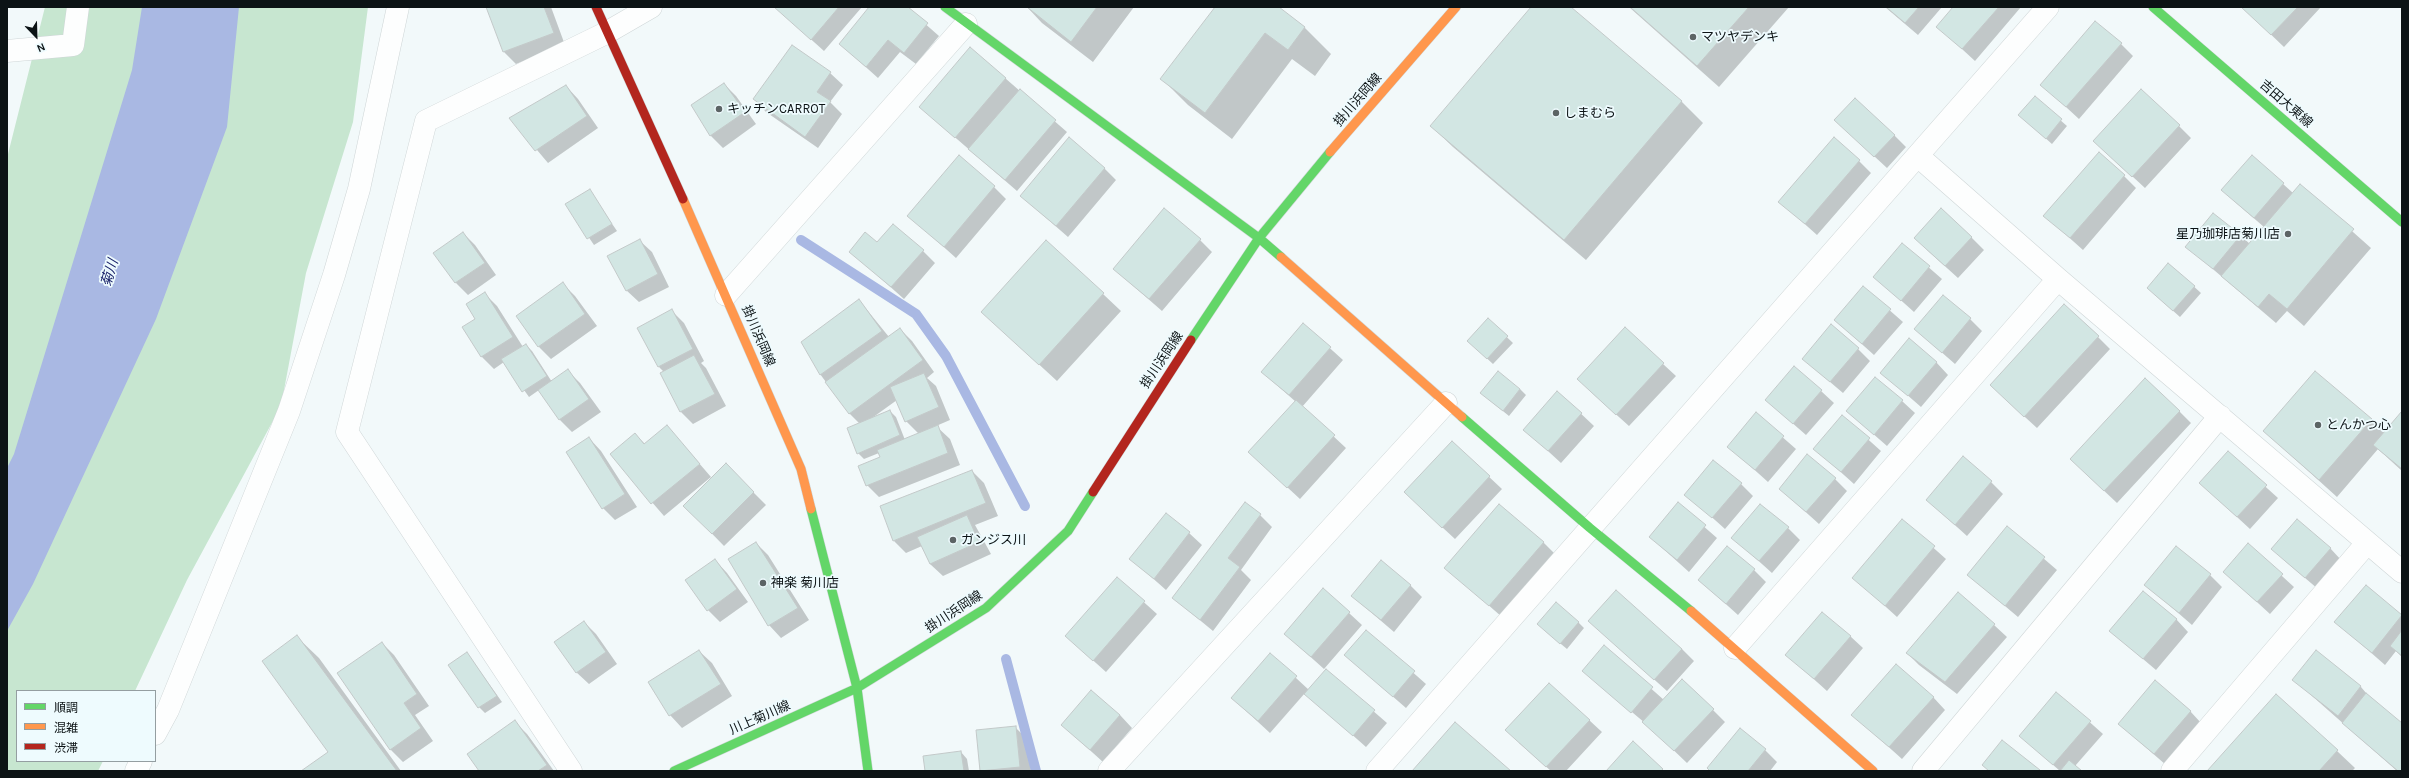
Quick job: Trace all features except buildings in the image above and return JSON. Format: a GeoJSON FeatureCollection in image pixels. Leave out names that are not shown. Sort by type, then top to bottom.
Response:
{"type":"FeatureCollection","features":[{"type":"Feature","properties":{"kind":"main road","name":"掛川浜岡線"},"geometry":{"type":"LineString","coordinates":[[596,7],[606,33],[726,295],[802,469],[857,688],[868,771]]}},
{"type":"Feature","properties":{"kind":"main road"},"geometry":{"type":"LineString","coordinates":[[945,7],[966,24],[1258,238],[1590,528],[1735,648],[1873,771]]}},
{"type":"Feature","properties":{"kind":"main road","name":"掛川浜岡線"},"geometry":{"type":"LineString","coordinates":[[857,688],[986,608],[1068,531],[1154,395],[1258,238],[1282,208],[1456,7]]}},
{"type":"Feature","properties":{"kind":"main road","name":"吉田大東線"},"geometry":{"type":"LineString","coordinates":[[2154,7],[2402,222]]}},
{"type":"Feature","properties":{"kind":"main road","name":"川上菊川線"},"geometry":{"type":"LineString","coordinates":[[674,771],[857,688]]}},
{"type":"Feature","properties":{"kind":"street"},"geometry":{"type":"LineString","coordinates":[[7,51],[73,45],[78,7]]}},
{"type":"Feature","properties":{"kind":"street"},"geometry":{"type":"LineString","coordinates":[[156,732],[168,710],[291,404],[334,275],[359,189],[398,7]]}},
{"type":"Feature","properties":{"kind":"street"},"geometry":{"type":"LineString","coordinates":[[571,771],[347,432],[426,121],[606,33],[651,7]]}},
{"type":"Feature","properties":{"kind":"street"},"geometry":{"type":"LineString","coordinates":[[1377,771],[2048,7]]}},
{"type":"Feature","properties":{"kind":"street"},"geometry":{"type":"LineString","coordinates":[[726,295],[966,24]]}},
{"type":"Feature","properties":{"kind":"street"},"geometry":{"type":"LineString","coordinates":[[1918,156],[2058,279],[2402,572]]}},
{"type":"Feature","properties":{"kind":"street"},"geometry":{"type":"LineString","coordinates":[[1735,648],[2058,279]]}},
{"type":"Feature","properties":{"kind":"street"},"geometry":{"type":"LineString","coordinates":[[1109,771],[1446,403]]}},
{"type":"Feature","properties":{"kind":"street"},"geometry":{"type":"LineString","coordinates":[[1922,771],[2220,416]]}},
{"type":"Feature","properties":{"kind":"street"},"geometry":{"type":"LineString","coordinates":[[2172,771],[2367,543]]}},
{"type":"Feature","properties":{"kind":"street"},"geometry":{"type":"LineString","coordinates":[[136,771],[140,762]]}},
{"type":"Feature","properties":{"kind":"green space"},"geometry":{"type":"Polygon","coordinates":[[[45,7],[368,7],[353,122],[306,273],[281,406],[187,580],[135,690],[16,690],[16,762],[102,762],[98,771],[7,771],[7,158],[45,7]]]}},
{"type":"Feature","properties":{"kind":"water","name":"菊川"},"geometry":{"type":"Polygon","coordinates":[[[142,7],[239,7],[227,127],[156,319],[33,584],[7,631],[7,468],[14,454],[132,70],[142,7]]]}},
{"type":"Feature","properties":{"kind":"waterway"},"geometry":{"type":"LineString","coordinates":[[801,240],[916,314],[946,356],[1025,506]]}},
{"type":"Feature","properties":{"kind":"waterway"},"geometry":{"type":"LineString","coordinates":[[1006,659],[1036,771]]}},
{"type":"Feature","properties":{"kind":"traffic: fast"},"geometry":{"type":"LineString","coordinates":[[945,7],[1259,238],[1281,257]]}},
{"type":"Feature","properties":{"kind":"traffic: fast"},"geometry":{"type":"LineString","coordinates":[[2153,7],[2402,222]]}},
{"type":"Feature","properties":{"kind":"traffic: fast"},"geometry":{"type":"LineString","coordinates":[[1191,340],[1259,238],[1330,152]]}},
{"type":"Feature","properties":{"kind":"traffic: fast"},"geometry":{"type":"LineString","coordinates":[[1462,417],[1590,528],[1691,611]]}},
{"type":"Feature","properties":{"kind":"traffic: fast"},"geometry":{"type":"LineString","coordinates":[[857,688],[986,608],[1068,531],[1093,492]]}},
{"type":"Feature","properties":{"kind":"traffic: fast"},"geometry":{"type":"LineString","coordinates":[[811,509],[857,688],[868,771]]}},
{"type":"Feature","properties":{"kind":"traffic: fast"},"geometry":{"type":"LineString","coordinates":[[674,771],[857,688]]}},
{"type":"Feature","properties":{"kind":"traffic: slow"},"geometry":{"type":"LineString","coordinates":[[1330,152],[1456,7]]}},
{"type":"Feature","properties":{"kind":"traffic: slow"},"geometry":{"type":"LineString","coordinates":[[683,199],[801,469],[811,509]]}},
{"type":"Feature","properties":{"kind":"traffic: slow"},"geometry":{"type":"LineString","coordinates":[[1281,257],[1462,417]]}},
{"type":"Feature","properties":{"kind":"traffic: slow"},"geometry":{"type":"LineString","coordinates":[[1691,611],[1873,771]]}},
{"type":"Feature","properties":{"kind":"traffic: jam"},"geometry":{"type":"LineString","coordinates":[[596,7],[683,199]]}},
{"type":"Feature","properties":{"kind":"traffic: jam"},"geometry":{"type":"LineString","coordinates":[[1093,492],[1191,340]]}},
{"type":"Feature","properties":{"kind":"place","name":"マツヤデンキ"},"geometry":{"type":"Point","coordinates":[1693,37]}},
{"type":"Feature","properties":{"kind":"place","name":"キッチンCARROT"},"geometry":{"type":"Point","coordinates":[719,109]}},
{"type":"Feature","properties":{"kind":"place","name":"しまむら"},"geometry":{"type":"Point","coordinates":[1556,113]}},
{"type":"Feature","properties":{"kind":"place","name":"星乃珈琲店菊川店"},"geometry":{"type":"Point","coordinates":[2288,234]}},
{"type":"Feature","properties":{"kind":"place","name":"とんかつ心"},"geometry":{"type":"Point","coordinates":[2318,425]}},
{"type":"Feature","properties":{"kind":"place","name":"ガンジス川"},"geometry":{"type":"Point","coordinates":[953,540]}},
{"type":"Feature","properties":{"kind":"place","name":"神楽 菊川店"},"geometry":{"type":"Point","coordinates":[763,583]}}]}
